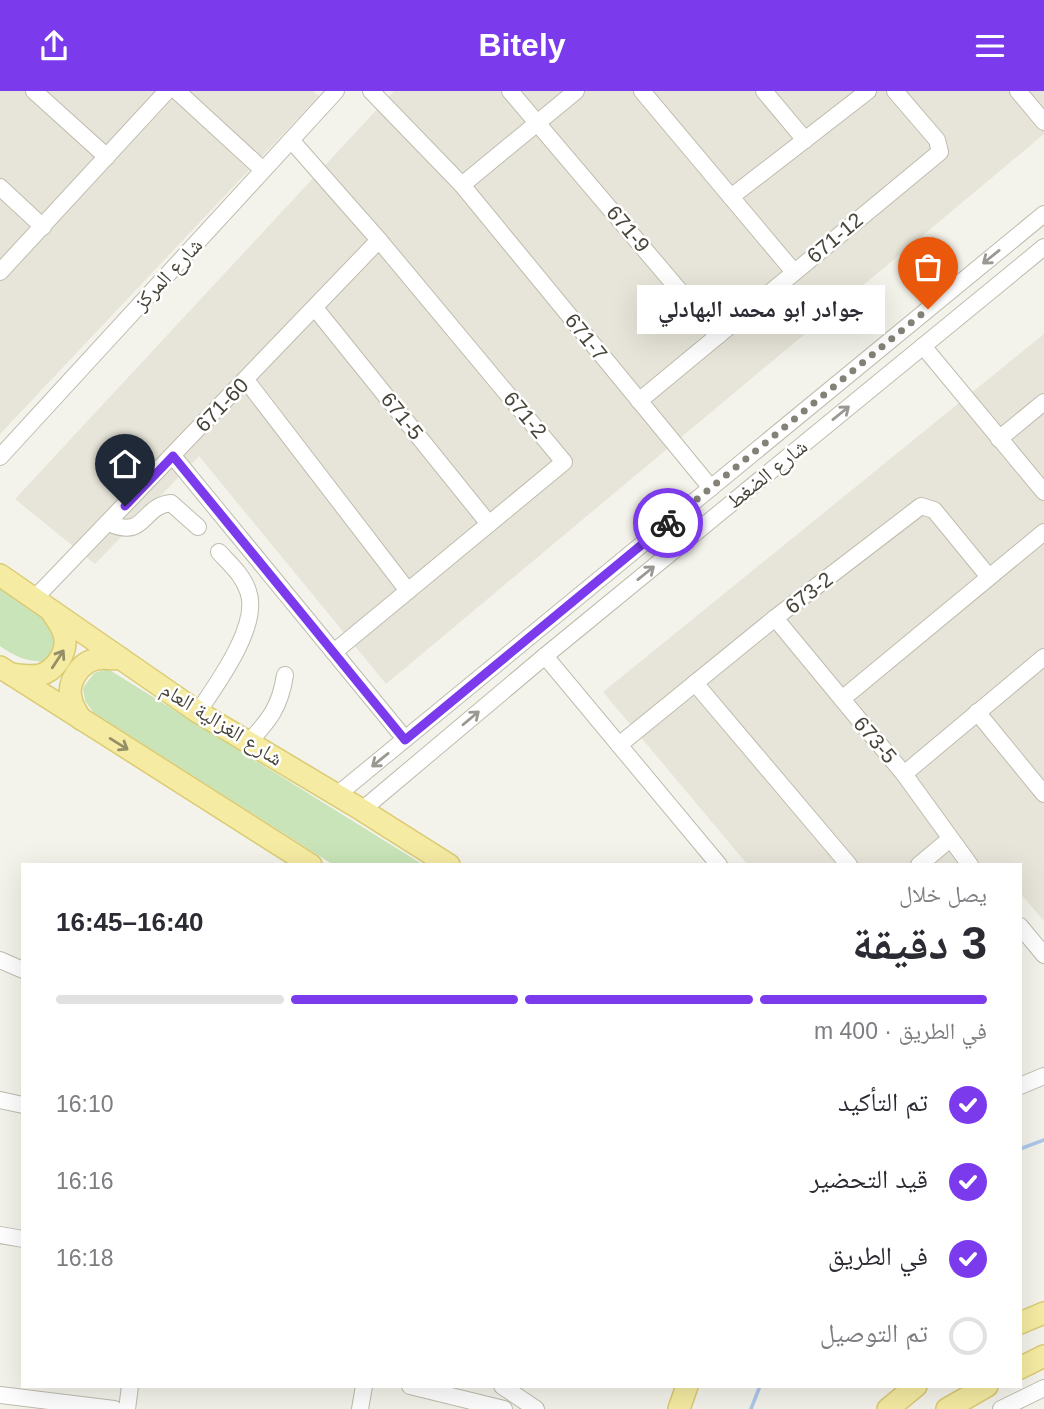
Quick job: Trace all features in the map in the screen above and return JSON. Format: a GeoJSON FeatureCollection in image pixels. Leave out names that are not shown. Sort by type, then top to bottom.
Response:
{"type":"FeatureCollection","features":[{"type":"Feature","properties":{"kind":"main road","name":"شارع الغزالية العام"},"geometry":{"type":"LineString","coordinates":[[0,575],[198,712],[446,863]]}},
{"type":"Feature","properties":{"kind":"main road"},"geometry":{"type":"LineString","coordinates":[[4,670],[40,675],[57,663],[64,651],[63,631],[42,604]]}},
{"type":"Feature","properties":{"kind":"main road"},"geometry":{"type":"LineString","coordinates":[[82,721],[71,702],[71,682],[86,663],[96,659],[120,658]]}},
{"type":"Feature","properties":{"kind":"main road"},"geometry":{"type":"LineString","coordinates":[[4,670],[308,863]]}},
{"type":"Feature","properties":{"kind":"main road"},"geometry":{"type":"LineString","coordinates":[[1022,1322],[1044,1314]]}},
{"type":"Feature","properties":{"kind":"main road"},"geometry":{"type":"LineString","coordinates":[[1022,1367],[1044,1356]]}},
{"type":"Feature","properties":{"kind":"main road"},"geometry":{"type":"LineString","coordinates":[[679,1409],[686,1388]]}},
{"type":"Feature","properties":{"kind":"main road"},"geometry":{"type":"LineString","coordinates":[[896,1398],[913,1388]]}},
{"type":"Feature","properties":{"kind":"main road"},"geometry":{"type":"LineString","coordinates":[[947,1409],[978,1397]]}},
{"type":"Feature","properties":{"kind":"street"},"geometry":{"type":"LineString","coordinates":[[34,91],[107,157]]}},
{"type":"Feature","properties":{"kind":"street"},"geometry":{"type":"LineString","coordinates":[[0,272],[167,91]]}},
{"type":"Feature","properties":{"kind":"street"},"geometry":{"type":"LineString","coordinates":[[177,91],[263,170]]}},
{"type":"Feature","properties":{"kind":"street","name":"شارع المركز"},"geometry":{"type":"LineString","coordinates":[[0,457],[335,91]]}},
{"type":"Feature","properties":{"kind":"street","name":"671-7"},"geometry":{"type":"LineString","coordinates":[[371,91],[462,185],[711,488]]}},
{"type":"Feature","properties":{"kind":"street","name":"671-9"},"geometry":{"type":"LineString","coordinates":[[510,91],[718,336]]}},
{"type":"Feature","properties":{"kind":"street"},"geometry":{"type":"LineString","coordinates":[[462,185],[576,91]]}},
{"type":"Feature","properties":{"kind":"street"},"geometry":{"type":"LineString","coordinates":[[642,91],[794,272]]}},
{"type":"Feature","properties":{"kind":"street"},"geometry":{"type":"LineString","coordinates":[[764,91],[805,140]]}},
{"type":"Feature","properties":{"kind":"street"},"geometry":{"type":"LineString","coordinates":[[731,197],[868,91]]}},
{"type":"Feature","properties":{"kind":"street","name":"671-12"},"geometry":{"type":"LineString","coordinates":[[639,401],[940,152],[937,140],[895,91]]}},
{"type":"Feature","properties":{"kind":"street"},"geometry":{"type":"LineString","coordinates":[[1018,91],[1044,122]]}},
{"type":"Feature","properties":{"kind":"street","name":"671-2"},"geometry":{"type":"LineString","coordinates":[[291,140],[379,240],[565,462],[334,652]]}},
{"type":"Feature","properties":{"kind":"street"},"geometry":{"type":"LineString","coordinates":[[0,187],[43,227]]}},
{"type":"Feature","properties":{"kind":"street","name":"شارع الضغط"},"geometry":{"type":"LineString","coordinates":[[337,795],[1044,214]]}},
{"type":"Feature","properties":{"kind":"street","name":"671-60"},"geometry":{"type":"LineString","coordinates":[[42,604],[109,523],[379,240]]}},
{"type":"Feature","properties":{"kind":"street","name":"شارع الضغط"},"geometry":{"type":"LineString","coordinates":[[362,810],[545,656],[1044,247]]}},
{"type":"Feature","properties":{"kind":"street","name":"671-5"},"geometry":{"type":"LineString","coordinates":[[314,308],[489,524]]}},
{"type":"Feature","properties":{"kind":"street"},"geometry":{"type":"LineString","coordinates":[[923,346],[1044,492]]}},
{"type":"Feature","properties":{"kind":"street"},"geometry":{"type":"LineString","coordinates":[[246,380],[408,591]]}},
{"type":"Feature","properties":{"kind":"street"},"geometry":{"type":"LineString","coordinates":[[999,439],[1044,402]]}},
{"type":"Feature","properties":{"kind":"street"},"geometry":{"type":"LineString","coordinates":[[173,456],[405,740]]}},
{"type":"Feature","properties":{"kind":"street"},"geometry":{"type":"LineString","coordinates":[[109,523],[120,528],[133,528],[163,504],[172,503],[198,527]]}},
{"type":"Feature","properties":{"kind":"street","name":"673-2"},"geometry":{"type":"LineString","coordinates":[[619,745],[775,618],[920,506],[934,510],[989,577]]}},
{"type":"Feature","properties":{"kind":"street"},"geometry":{"type":"LineString","coordinates":[[842,699],[1044,533]]}},
{"type":"Feature","properties":{"kind":"street"},"geometry":{"type":"LineString","coordinates":[[198,712],[231,663],[248,619],[249,593],[237,571],[219,552]]}},
{"type":"Feature","properties":{"kind":"street"},"geometry":{"type":"LineString","coordinates":[[604,575],[620,595]]}},
{"type":"Feature","properties":{"kind":"street","name":"673-5"},"geometry":{"type":"LineString","coordinates":[[775,618],[904,774],[968,863]]}},
{"type":"Feature","properties":{"kind":"street"},"geometry":{"type":"LineString","coordinates":[[545,656],[717,863]]}},
{"type":"Feature","properties":{"kind":"street"},"geometry":{"type":"LineString","coordinates":[[904,774],[1044,657]]}},
{"type":"Feature","properties":{"kind":"street"},"geometry":{"type":"LineString","coordinates":[[249,742],[272,716],[281,697],[285,675]]}},
{"type":"Feature","properties":{"kind":"street"},"geometry":{"type":"LineString","coordinates":[[695,683],[847,863]]}},
{"type":"Feature","properties":{"kind":"street"},"geometry":{"type":"LineString","coordinates":[[978,712],[1044,794]]}},
{"type":"Feature","properties":{"kind":"street"},"geometry":{"type":"LineString","coordinates":[[921,863],[950,839]]}},
{"type":"Feature","properties":{"kind":"street"},"geometry":{"type":"LineString","coordinates":[[1022,928],[1044,955]]}},
{"type":"Feature","properties":{"kind":"street"},"geometry":{"type":"LineString","coordinates":[[0,960],[21,969]]}},
{"type":"Feature","properties":{"kind":"street"},"geometry":{"type":"LineString","coordinates":[[1022,1085],[1044,1076]]}},
{"type":"Feature","properties":{"kind":"street"},"geometry":{"type":"LineString","coordinates":[[0,1100],[21,1105]]}},
{"type":"Feature","properties":{"kind":"street"},"geometry":{"type":"LineString","coordinates":[[0,1235],[21,1239]]}},
{"type":"Feature","properties":{"kind":"street"},"geometry":{"type":"LineString","coordinates":[[127,1409],[130,1388]]}},
{"type":"Feature","properties":{"kind":"street"},"geometry":{"type":"LineString","coordinates":[[360,1409],[364,1388]]}},
{"type":"Feature","properties":{"kind":"street"},"geometry":{"type":"LineString","coordinates":[[416,1388],[471,1405],[504,1409]]}},
{"type":"Feature","properties":{"kind":"street"},"geometry":{"type":"LineString","coordinates":[[505,1388],[536,1409]]}},
{"type":"Feature","properties":{"kind":"street"},"geometry":{"type":"LineString","coordinates":[[1001,1409],[1044,1388]]}},
{"type":"Feature","properties":{"kind":"street"},"geometry":{"type":"LineString","coordinates":[[0,1395],[18,1404],[114,1409]]}},
{"type":"Feature","properties":{"kind":"shaded area"},"geometry":{"type":"Polygon","coordinates":[[[0,91],[313,91],[319,96],[0,434],[0,91]]]}},
{"type":"Feature","properties":{"kind":"shaded area"},"geometry":{"type":"Polygon","coordinates":[[[394,91],[1044,91],[1044,134],[386,684],[199,456],[95,564],[15,499],[394,91]]]}},
{"type":"Feature","properties":{"kind":"shaded area"},"geometry":{"type":"Polygon","coordinates":[[[1044,334],[1044,921],[1022,895],[1022,863],[746,863],[603,692],[1044,334]]]}},
{"type":"Feature","properties":{"kind":"green space"},"geometry":{"type":"Polygon","coordinates":[[[0,587],[52,620],[63,632],[49,661],[23,658],[0,646],[0,587]]]}},
{"type":"Feature","properties":{"kind":"green space"},"geometry":{"type":"Polygon","coordinates":[[[108,669],[420,863],[330,863],[94,713],[85,701],[83,688],[94,673],[108,669]]]}},
{"type":"Feature","properties":{"kind":"waterway"},"geometry":{"type":"LineString","coordinates":[[1022,1148],[1044,1140]]}},
{"type":"Feature","properties":{"kind":"waterway"},"geometry":{"type":"LineString","coordinates":[[751,1409],[759,1388]]}},
{"type":"Feature","properties":{"kind":"way so far"},"geometry":{"type":"LineString","coordinates":[[668,523],[928,309]]}},
{"type":"Feature","properties":{"kind":"place","name":"جوادر ابو محمد البهادلي"},"geometry":{"type":"Point","coordinates":[928,309]}},
{"type":"Feature","properties":{"kind":"route"},"geometry":{"type":"LineString","coordinates":[[125,506],[173,456],[405,740],[668,523]]}}]}
